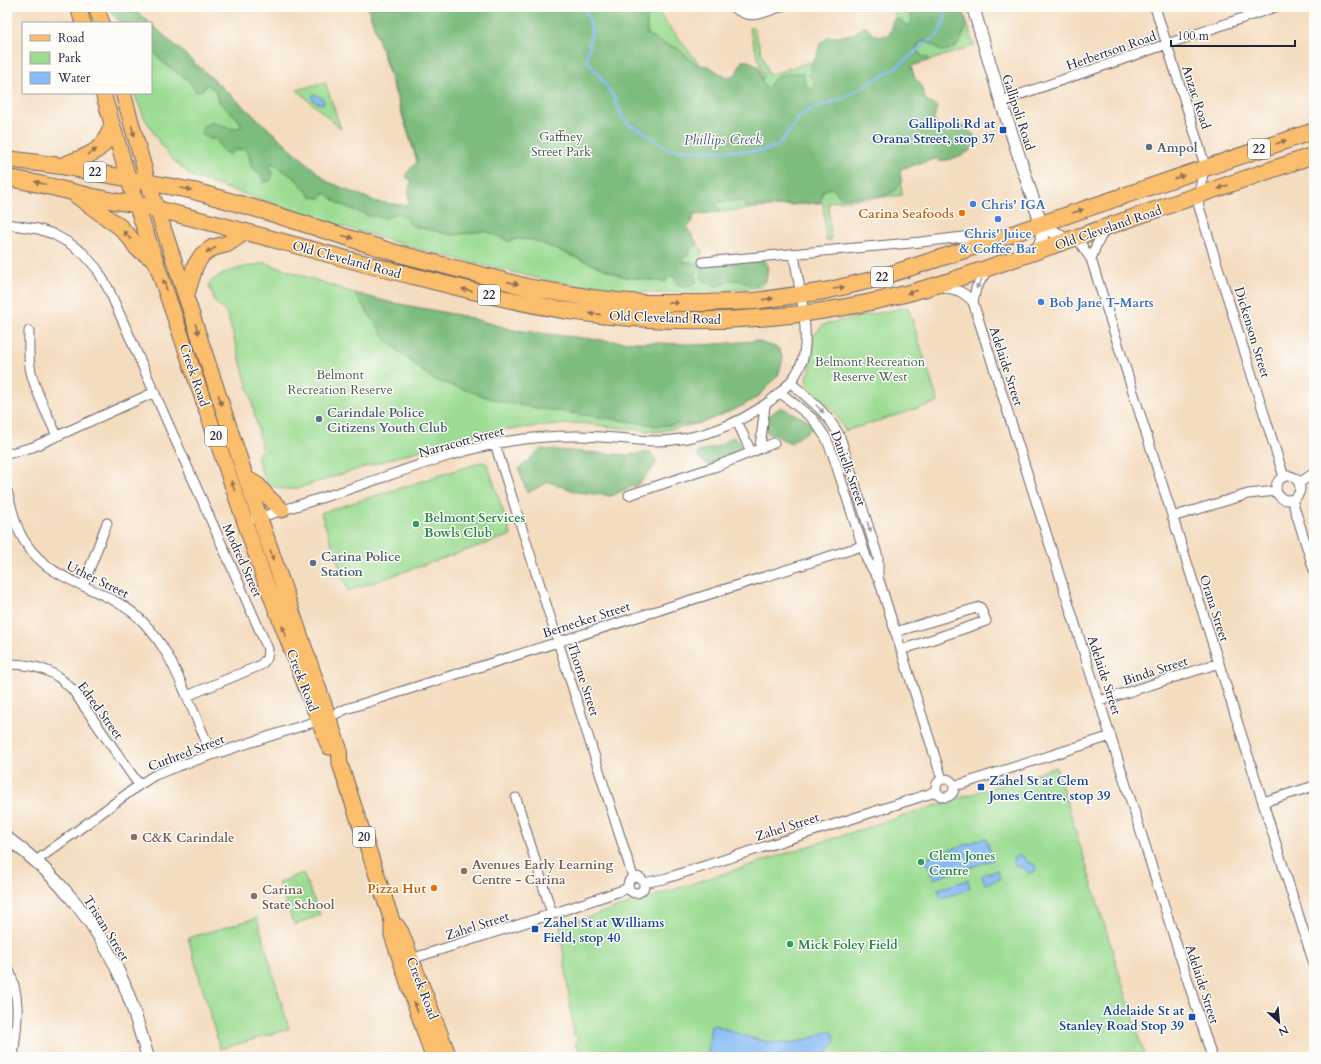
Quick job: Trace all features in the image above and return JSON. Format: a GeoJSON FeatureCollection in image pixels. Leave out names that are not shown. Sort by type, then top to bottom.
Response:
{"type":"FeatureCollection","features":[{"type":"Feature","properties":{"kind":"highway"},"geometry":{"type":"LineString","coordinates":[[61,166],[95,150],[104,142],[112,126]]}},
{"type":"Feature","properties":{"kind":"highway","name":"Old Cleveland Road"},"geometry":{"type":"LineString","coordinates":[[7,159],[61,166],[194,191],[264,211],[396,253],[500,280],[593,298],[643,303],[683,304],[755,301],[825,291],[872,280],[978,246],[1314,131]]}},
{"type":"Feature","properties":{"kind":"highway","name":"Old Cleveland Road"},"geometry":{"type":"LineString","coordinates":[[7,178],[34,182],[116,202],[136,204],[157,209],[509,300],[571,311],[631,317],[675,320],[743,319],[803,314],[887,299],[935,286],[1314,155]]}},
{"type":"Feature","properties":{"kind":"highway"},"geometry":{"type":"LineString","coordinates":[[72,192],[120,227],[132,239],[137,248],[156,261]]}},
{"type":"Feature","properties":{"kind":"highway"},"geometry":{"type":"LineString","coordinates":[[186,296],[195,266],[202,255],[212,248],[227,244],[245,232]]}},
{"type":"Feature","properties":{"kind":"main road"},"geometry":{"type":"LineString","coordinates":[[78,7],[83,22]]}},
{"type":"Feature","properties":{"kind":"main road"},"geometry":{"type":"LineString","coordinates":[[96,7],[102,22]]}},
{"type":"Feature","properties":{"kind":"main road","name":"Creek Road"},"geometry":{"type":"LineString","coordinates":[[103,94],[136,204],[274,606],[323,718]]}},
{"type":"Feature","properties":{"kind":"main road","name":"Creek Road"},"geometry":{"type":"LineString","coordinates":[[123,94],[148,182],[260,518],[323,718],[330,750],[340,764],[392,921],[401,932],[406,961],[433,1057]]}},
{"type":"Feature","properties":{"kind":"main road"},"geometry":{"type":"LineString","coordinates":[[246,478],[258,485],[282,510]]}},
{"type":"Feature","properties":{"kind":"main road","name":"Creek Road"},"geometry":{"type":"LineString","coordinates":[[406,961],[449,1057]]}},
{"type":"Feature","properties":{"kind":"street"},"geometry":{"type":"LineString","coordinates":[[733,7],[741,13],[749,15],[755,15],[781,7]]}},
{"type":"Feature","properties":{"kind":"street","name":"Gallipoli Road"},"geometry":{"type":"LineString","coordinates":[[973,7],[1001,101],[1041,224]]}},
{"type":"Feature","properties":{"kind":"street","name":"Anzac Road"},"geometry":{"type":"LineString","coordinates":[[1155,7],[1204,159],[1204,168],[1199,195]]}},
{"type":"Feature","properties":{"kind":"street","name":"Herbertson Road"},"geometry":{"type":"LineString","coordinates":[[1001,101],[1275,7]]}},
{"type":"Feature","properties":{"kind":"street","name":"Dickenson Street"},"geometry":{"type":"LineString","coordinates":[[1199,195],[1199,207],[1284,477]]}},
{"type":"Feature","properties":{"kind":"street","name":"Modred Street"},"geometry":{"type":"LineString","coordinates":[[7,224],[38,229],[53,234],[83,253],[97,269],[110,290],[268,649],[267,658],[261,665],[187,696]]}},
{"type":"Feature","properties":{"kind":"street"},"geometry":{"type":"LineString","coordinates":[[1041,224],[1058,234],[1071,239]]}},
{"type":"Feature","properties":{"kind":"street"},"geometry":{"type":"LineString","coordinates":[[1037,251],[1042,239],[1041,224]]}},
{"type":"Feature","properties":{"kind":"street"},"geometry":{"type":"LineString","coordinates":[[1091,259],[1106,228]]}},
{"type":"Feature","properties":{"kind":"street"},"geometry":{"type":"LineString","coordinates":[[703,262],[967,237],[978,246]]}},
{"type":"Feature","properties":{"kind":"street","name":"Orana Street"},"geometry":{"type":"LineString","coordinates":[[1071,239],[1091,259],[1314,964]]}},
{"type":"Feature","properties":{"kind":"street"},"geometry":{"type":"LineString","coordinates":[[781,392],[791,383],[798,372],[804,356],[805,342],[803,314],[794,254]]}},
{"type":"Feature","properties":{"kind":"street"},"geometry":{"type":"LineString","coordinates":[[973,302],[976,288],[989,267]]}},
{"type":"Feature","properties":{"kind":"street"},"geometry":{"type":"LineString","coordinates":[[935,286],[959,290],[966,294],[973,302]]}},
{"type":"Feature","properties":{"kind":"street","name":"Adelaide Street"},"geometry":{"type":"LineString","coordinates":[[973,302],[1212,1057]]}},
{"type":"Feature","properties":{"kind":"street"},"geometry":{"type":"LineString","coordinates":[[29,331],[31,371],[57,436]]}},
{"type":"Feature","properties":{"kind":"street","name":"Daniells Street"},"geometry":{"type":"LineString","coordinates":[[791,383],[820,408],[831,421],[840,437],[878,556],[878,580]]}},
{"type":"Feature","properties":{"kind":"street"},"geometry":{"type":"LineString","coordinates":[[7,454],[33,447],[155,392]]}},
{"type":"Feature","properties":{"kind":"street","name":"Narracott Street"},"geometry":{"type":"LineString","coordinates":[[245,523],[460,453],[496,444],[517,440],[573,436],[669,441],[714,431],[737,421],[765,405],[781,392]]}},
{"type":"Feature","properties":{"kind":"street","name":"Daniells Street"},"geometry":{"type":"LineString","coordinates":[[781,392],[813,418],[826,438],[833,455],[867,560],[878,580],[942,779]]}},
{"type":"Feature","properties":{"kind":"street"},"geometry":{"type":"LineString","coordinates":[[760,448],[765,405]]}},
{"type":"Feature","properties":{"kind":"street"},"geometry":{"type":"LineString","coordinates":[[737,421],[751,452]]}},
{"type":"Feature","properties":{"kind":"street"},"geometry":{"type":"LineString","coordinates":[[629,495],[717,466],[774,443]]}},
{"type":"Feature","properties":{"kind":"street","name":"Thorne Street"},"geometry":{"type":"LineString","coordinates":[[496,444],[633,877]]}},
{"type":"Feature","properties":{"kind":"street"},"geometry":{"type":"LineString","coordinates":[[1299,483],[1314,473]]}},
{"type":"Feature","properties":{"kind":"street"},"geometry":{"type":"LineString","coordinates":[[1284,477],[1295,478],[1299,483],[1300,491],[1296,498],[1292,500],[1285,500],[1281,498],[1278,496],[1276,491],[1277,483],[1284,477]]}},
{"type":"Feature","properties":{"kind":"street","name":"Uther Street"},"geometry":{"type":"LineString","coordinates":[[7,491],[17,526],[25,542],[37,558],[63,577],[126,606],[144,622],[157,637],[172,661],[212,755]]}},
{"type":"Feature","properties":{"kind":"street"},"geometry":{"type":"LineString","coordinates":[[1172,517],[1248,494],[1276,491]]}},
{"type":"Feature","properties":{"kind":"street"},"geometry":{"type":"LineString","coordinates":[[1292,500],[1314,570]]}},
{"type":"Feature","properties":{"kind":"street"},"geometry":{"type":"LineString","coordinates":[[83,586],[107,523]]}},
{"type":"Feature","properties":{"kind":"street","name":"Bernecker Street"},"geometry":{"type":"LineString","coordinates":[[323,718],[346,709],[862,546]]}},
{"type":"Feature","properties":{"kind":"street"},"geometry":{"type":"LineString","coordinates":[[895,632],[980,607],[986,621],[901,650]]}},
{"type":"Feature","properties":{"kind":"street","name":"Edred Street"},"geometry":{"type":"LineString","coordinates":[[7,664],[25,664],[58,676],[72,690],[139,785]]}},
{"type":"Feature","properties":{"kind":"street","name":"Binda Street"},"geometry":{"type":"LineString","coordinates":[[1100,701],[1219,664]]}},
{"type":"Feature","properties":{"kind":"street","name":"Cuthred Street"},"geometry":{"type":"LineString","coordinates":[[36,861],[139,785],[155,775],[323,718]]}},
{"type":"Feature","properties":{"kind":"street"},"geometry":{"type":"LineString","coordinates":[[954,785],[962,784],[1111,736]]}},
{"type":"Feature","properties":{"kind":"street"},"geometry":{"type":"LineString","coordinates":[[947,778],[954,785],[952,793],[945,797],[941,796],[936,790],[938,781],[942,779],[947,778]]}},
{"type":"Feature","properties":{"kind":"street"},"geometry":{"type":"LineString","coordinates":[[1263,802],[1314,786]]}},
{"type":"Feature","properties":{"kind":"street","name":"Zahel Street"},"geometry":{"type":"LineString","coordinates":[[644,883],[667,878],[929,794],[936,790]]}},
{"type":"Feature","properties":{"kind":"street"},"geometry":{"type":"LineString","coordinates":[[516,798],[552,914]]}},
{"type":"Feature","properties":{"kind":"street","name":"Tristan Street"},"geometry":{"type":"LineString","coordinates":[[7,838],[36,861],[70,896],[110,954],[125,985],[148,1057]]}},
{"type":"Feature","properties":{"kind":"street"},"geometry":{"type":"LineString","coordinates":[[633,877],[639,877],[644,883],[643,889],[640,893],[634,893],[628,888],[629,881],[633,877]]}},
{"type":"Feature","properties":{"kind":"street","name":"Zahel Street"},"geometry":{"type":"LineString","coordinates":[[406,961],[628,888]]}},
{"type":"Feature","properties":{"kind":"street"},"geometry":{"type":"LineString","coordinates":[[7,966],[13,978],[18,1003],[13,1057]]}},
{"type":"Feature","properties":{"kind":"green space"},"geometry":{"type":"Polygon","coordinates":[[[109,7],[132,7],[149,22],[121,22],[113,15],[109,7]]]}},
{"type":"Feature","properties":{"kind":"green space","name":"Gaffney Street Park"},"geometry":{"type":"Polygon","coordinates":[[[368,7],[655,7],[720,90],[764,77],[749,28],[753,27],[769,75],[901,34],[893,7],[962,7],[974,46],[911,66],[939,158],[900,169],[902,195],[828,202],[831,240],[826,240],[823,202],[677,216],[702,250],[702,254],[700,254],[701,265],[768,266],[766,280],[762,287],[723,291],[657,293],[614,290],[541,279],[425,251],[324,221],[193,177],[171,158],[156,137],[144,117],[134,94],[152,94],[152,25],[328,182],[377,202],[432,209],[368,7]]]}},
{"type":"Feature","properties":{"kind":"green space","name":"Gaffney Street Park"},"geometry":{"type":"Polygon","coordinates":[[[368,7],[641,7],[647,16],[647,34],[662,43],[678,48],[693,62],[708,66],[727,78],[735,76],[742,61],[749,61],[759,67],[765,87],[768,88],[777,77],[801,73],[804,74],[805,83],[811,90],[814,87],[814,81],[810,76],[810,68],[818,53],[820,43],[829,37],[840,37],[855,33],[862,27],[867,27],[872,34],[881,36],[889,35],[894,19],[901,20],[905,25],[910,25],[912,20],[906,7],[962,7],[967,26],[959,43],[953,48],[942,51],[925,40],[919,44],[916,49],[922,56],[928,58],[927,61],[911,66],[915,79],[920,83],[926,101],[937,106],[934,120],[938,127],[948,129],[955,124],[965,127],[974,135],[974,145],[972,148],[964,154],[954,158],[940,162],[938,158],[900,169],[901,183],[895,191],[887,195],[840,198],[835,190],[830,188],[823,191],[820,203],[746,207],[744,201],[719,202],[716,205],[721,211],[720,212],[694,214],[692,222],[687,228],[697,245],[692,246],[689,254],[683,258],[683,262],[690,262],[701,266],[764,260],[768,266],[766,280],[761,283],[752,284],[732,280],[724,284],[714,285],[700,278],[702,273],[701,270],[698,270],[696,273],[696,283],[684,287],[677,284],[675,278],[671,276],[666,279],[666,282],[624,277],[533,240],[517,239],[508,241],[484,231],[453,235],[412,226],[401,214],[395,213],[387,218],[369,216],[339,204],[326,193],[320,198],[311,197],[297,180],[271,163],[269,167],[273,173],[271,180],[264,183],[260,173],[251,167],[249,155],[243,149],[233,151],[230,155],[223,151],[216,139],[210,139],[202,135],[202,127],[212,122],[231,128],[238,128],[242,126],[237,118],[218,101],[215,90],[207,84],[204,89],[196,92],[189,81],[162,62],[152,49],[152,25],[328,182],[377,202],[407,206],[409,200],[409,188],[412,181],[407,178],[407,173],[418,161],[368,7]]]}},
{"type":"Feature","properties":{"kind":"green space"},"geometry":{"type":"Polygon","coordinates":[[[325,82],[341,129],[297,90],[325,82]]]}},
{"type":"Feature","properties":{"kind":"green space","name":"Belmont Recreation Reserve"},"geometry":{"type":"Polygon","coordinates":[[[265,263],[354,293],[388,302],[463,316],[513,330],[608,341],[706,345],[756,341],[778,348],[783,359],[778,375],[760,395],[742,406],[702,423],[656,432],[579,423],[487,431],[393,458],[295,489],[279,488],[273,486],[265,479],[257,458],[262,448],[252,402],[227,314],[215,302],[209,285],[213,280],[226,273],[265,263]]]}},
{"type":"Feature","properties":{"kind":"green space"},"geometry":{"type":"Polygon","coordinates":[[[354,293],[388,302],[463,316],[513,330],[608,341],[706,345],[756,341],[778,348],[783,359],[778,375],[760,395],[742,406],[702,423],[658,426],[505,403],[432,379],[388,342],[354,293]]]}},
{"type":"Feature","properties":{"kind":"green space","name":"Belmont Recreation Reserve West"},"geometry":{"type":"Polygon","coordinates":[[[908,307],[938,402],[845,431],[835,412],[808,387],[806,379],[811,367],[814,336],[822,326],[829,323],[908,307]]]}},
{"type":"Feature","properties":{"kind":"green space"},"geometry":{"type":"Polygon","coordinates":[[[781,407],[808,421],[814,427],[791,443],[766,432],[766,418],[781,407]]]}},
{"type":"Feature","properties":{"kind":"green space"},"geometry":{"type":"Polygon","coordinates":[[[733,437],[740,443],[743,450],[708,465],[698,458],[698,452],[718,446],[733,437]]]}},
{"type":"Feature","properties":{"kind":"green space"},"geometry":{"type":"Polygon","coordinates":[[[540,449],[627,455],[650,452],[655,457],[656,464],[640,483],[611,496],[577,492],[549,482],[527,493],[519,469],[540,449]]]}},
{"type":"Feature","properties":{"kind":"green space","name":"Belmont Services Bowls Club"},"geometry":{"type":"Polygon","coordinates":[[[482,462],[486,463],[488,466],[511,535],[348,591],[321,513],[482,462]]]}},
{"type":"Feature","properties":{"kind":"green space","name":"Clem Jones Centre"},"geometry":{"type":"Polygon","coordinates":[[[1056,767],[1145,1057],[589,1057],[575,1045],[578,1037],[574,1035],[560,926],[1056,767]]]}},
{"type":"Feature","properties":{"kind":"green space"},"geometry":{"type":"Polygon","coordinates":[[[303,873],[320,915],[294,925],[278,883],[303,873]]]}},
{"type":"Feature","properties":{"kind":"green space"},"geometry":{"type":"Polygon","coordinates":[[[257,918],[289,1029],[220,1049],[188,938],[257,918]]]}},
{"type":"Feature","properties":{"kind":"water"},"geometry":{"type":"Polygon","coordinates":[[[314,94],[323,99],[324,103],[320,104],[313,100],[312,96],[314,94]]]}},
{"type":"Feature","properties":{"kind":"water"},"geometry":{"type":"Polygon","coordinates":[[[986,838],[993,860],[933,879],[926,858],[986,838]]]}},
{"type":"Feature","properties":{"kind":"water"},"geometry":{"type":"Polygon","coordinates":[[[1020,855],[1024,857],[1026,862],[1034,864],[1036,869],[1035,872],[1028,873],[1023,867],[1016,867],[1013,862],[1014,858],[1020,855]]]}},
{"type":"Feature","properties":{"kind":"water"},"geometry":{"type":"Polygon","coordinates":[[[997,870],[1000,879],[985,884],[982,875],[997,870]]]}},
{"type":"Feature","properties":{"kind":"water"},"geometry":{"type":"Polygon","coordinates":[[[968,880],[970,889],[941,898],[938,889],[968,880]]]}},
{"type":"Feature","properties":{"kind":"water"},"geometry":{"type":"Polygon","coordinates":[[[715,1025],[747,1037],[770,1042],[792,1042],[811,1038],[831,1030],[836,1040],[823,1057],[709,1057],[708,1050],[711,1026],[715,1025]]]}},
{"type":"Feature","properties":{"kind":"waterway","name":"Phillips Creek"},"geometry":{"type":"LineString","coordinates":[[583,7],[590,21],[591,27],[587,61],[597,72],[614,98],[622,116],[629,125],[641,130],[668,149],[712,151],[760,151],[775,147],[784,139],[797,120],[805,112],[839,100],[896,68],[927,42],[936,37],[943,25],[946,13],[951,7]]}},
{"type":"Feature","properties":{"kind":"place","name":"Gallipoli Rd at Orana Street, stop 37"},"geometry":{"type":"Point","coordinates":[1003,130]}},
{"type":"Feature","properties":{"kind":"place","name":"Ampol"},"geometry":{"type":"Point","coordinates":[1149,147]}},
{"type":"Feature","properties":{"kind":"place","name":"Chris' IGA"},"geometry":{"type":"Point","coordinates":[973,204]}},
{"type":"Feature","properties":{"kind":"place","name":"Carina Seafoods"},"geometry":{"type":"Point","coordinates":[962,213]}},
{"type":"Feature","properties":{"kind":"place","name":"Chris' Juice & Coffee Bar"},"geometry":{"type":"Point","coordinates":[998,219]}},
{"type":"Feature","properties":{"kind":"place","name":"Bob Jane T-Marts"},"geometry":{"type":"Point","coordinates":[1041,302]}},
{"type":"Feature","properties":{"kind":"place","name":"Carindale Police Citizens Youth Club"},"geometry":{"type":"Point","coordinates":[319,419]}},
{"type":"Feature","properties":{"kind":"place","name":"Belmont Services Bowls Club"},"geometry":{"type":"Point","coordinates":[416,524]}},
{"type":"Feature","properties":{"kind":"place","name":"Carina Police Station"},"geometry":{"type":"Point","coordinates":[313,563]}},
{"type":"Feature","properties":{"kind":"place","name":"Zahel St at Clem Jones Centre, stop 39"},"geometry":{"type":"Point","coordinates":[981,787]}},
{"type":"Feature","properties":{"kind":"place","name":"C&K Carindale"},"geometry":{"type":"Point","coordinates":[134,837]}},
{"type":"Feature","properties":{"kind":"place","name":"Clem Jones Centre"},"geometry":{"type":"Point","coordinates":[921,862]}},
{"type":"Feature","properties":{"kind":"place","name":"Avenues Early Learning Centre - Carina"},"geometry":{"type":"Point","coordinates":[464,871]}},
{"type":"Feature","properties":{"kind":"place","name":"Pizza Hut"},"geometry":{"type":"Point","coordinates":[434,888]}},
{"type":"Feature","properties":{"kind":"place","name":"Carina State School"},"geometry":{"type":"Point","coordinates":[254,896]}},
{"type":"Feature","properties":{"kind":"place","name":"Zahel St at Williams Field, stop 40"},"geometry":{"type":"Point","coordinates":[535,929]}},
{"type":"Feature","properties":{"kind":"place","name":"Mick Foley Field"},"geometry":{"type":"Point","coordinates":[790,944]}},
{"type":"Feature","properties":{"kind":"place","name":"Adelaide St at Stanley Road Stop 39"},"geometry":{"type":"Point","coordinates":[1192,1017]}}]}
